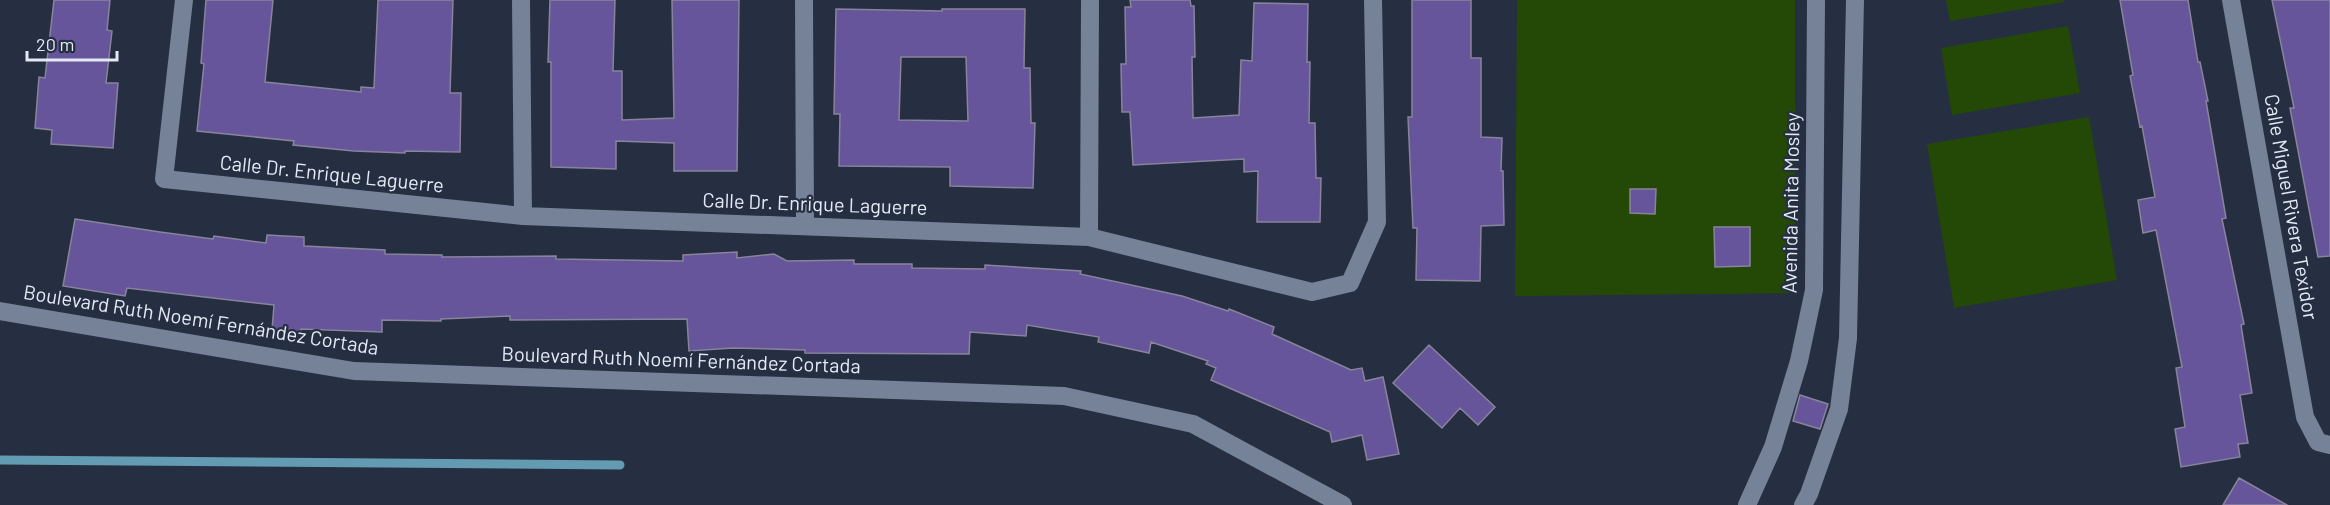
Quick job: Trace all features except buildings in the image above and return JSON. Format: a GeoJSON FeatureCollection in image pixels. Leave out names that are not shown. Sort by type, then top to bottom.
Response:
{"type":"FeatureCollection","features":[{"type":"Feature","properties":{"kind":"street","name":"Calle Dr. Enrique Laguerre"},"geometry":{"type":"LineString","coordinates":[[184,0],[164,179],[523,216],[1089,237],[1312,292],[1350,283],[1377,222],[1374,0]]}},
{"type":"Feature","properties":{"kind":"street"},"geometry":{"type":"LineString","coordinates":[[521,0],[523,216]]}},
{"type":"Feature","properties":{"kind":"street"},"geometry":{"type":"LineString","coordinates":[[804,0],[805,226]]}},
{"type":"Feature","properties":{"kind":"street"},"geometry":{"type":"LineString","coordinates":[[1089,237],[1090,0]]}},
{"type":"Feature","properties":{"kind":"street","name":"Avenida Anita Mosley"},"geometry":{"type":"LineString","coordinates":[[1747,505],[1773,447],[1798,361],[1814,290],[1816,0]]}},
{"type":"Feature","properties":{"kind":"street"},"geometry":{"type":"LineString","coordinates":[[1803,505],[1839,409],[1848,338],[1855,0]]}},
{"type":"Feature","properties":{"kind":"street","name":"Calle Miguel Rivera Texidor"},"geometry":{"type":"LineString","coordinates":[[2231,0],[2305,417],[2318,442],[2330,445]]}},
{"type":"Feature","properties":{"kind":"street","name":"Boulevard Ruth Noemí Fernández Cortada"},"geometry":{"type":"LineString","coordinates":[[0,311],[354,372],[1064,396],[1193,424],[1343,505]]}},
{"type":"Feature","properties":{"kind":"green space"},"geometry":{"type":"Polygon","coordinates":[[[1517,0],[1795,0],[1795,293],[1515,296],[1517,0]]]}},
{"type":"Feature","properties":{"kind":"green space"},"geometry":{"type":"Polygon","coordinates":[[[1946,0],[2064,0],[2064,2],[1950,21],[1946,0]]]}},
{"type":"Feature","properties":{"kind":"green space"},"geometry":{"type":"Polygon","coordinates":[[[2068,26],[2080,93],[1952,115],[1941,48],[2068,26]]]}},
{"type":"Feature","properties":{"kind":"green space"},"geometry":{"type":"Polygon","coordinates":[[[2089,117],[2117,280],[1954,308],[1927,144],[2089,117]]]}},
{"type":"Feature","properties":{"kind":"waterway"},"geometry":{"type":"LineString","coordinates":[[0,460],[620,465]]}}]}
